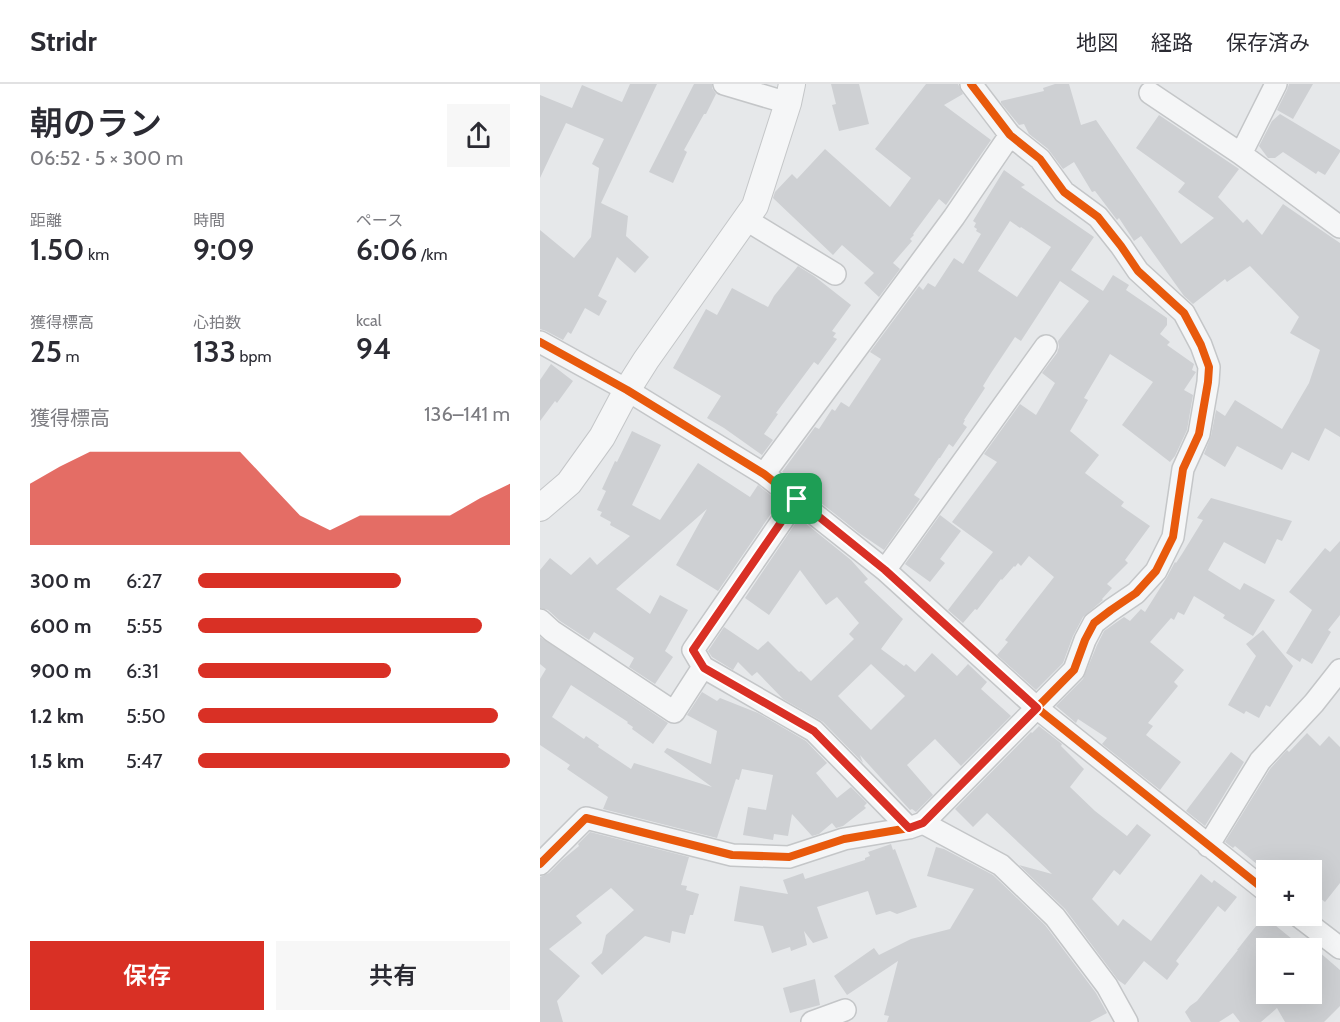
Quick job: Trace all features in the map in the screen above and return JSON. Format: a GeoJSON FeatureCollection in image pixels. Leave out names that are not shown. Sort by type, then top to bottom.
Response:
{"type":"FeatureCollection","features":[{"type":"Feature","properties":{"kind":"street"},"geometry":{"type":"LineString","coordinates":[[540,508],[569,483],[602,436],[646,360],[755,207],[790,94],[724,84]]}},
{"type":"Feature","properties":{"kind":"street"},"geometry":{"type":"LineString","coordinates":[[540,864],[586,818],[732,855],[789,857],[844,839],[916,825],[1074,670],[1094,623],[1136,593],[1156,571],[1173,537],[1183,469],[1198,434],[1209,367],[1201,345],[1184,313],[1138,271],[1122,246],[1098,217],[1064,192],[1040,159],[1010,135],[971,84]]}},
{"type":"Feature","properties":{"kind":"street"},"geometry":{"type":"LineString","coordinates":[[1241,154],[1276,84]]}},
{"type":"Feature","properties":{"kind":"street"},"geometry":{"type":"LineString","coordinates":[[1150,93],[1241,154],[1340,227]]}},
{"type":"Feature","properties":{"kind":"street"},"geometry":{"type":"LineString","coordinates":[[764,474],[954,217],[1010,135]]}},
{"type":"Feature","properties":{"kind":"street"},"geometry":{"type":"LineString","coordinates":[[746,219],[835,274]]}},
{"type":"Feature","properties":{"kind":"street"},"geometry":{"type":"LineString","coordinates":[[540,342],[627,390],[764,474],[885,570],[1037,708],[1256,883]]}},
{"type":"Feature","properties":{"kind":"street"},"geometry":{"type":"LineString","coordinates":[[885,570],[1046,346]]}},
{"type":"Feature","properties":{"kind":"street"},"geometry":{"type":"LineString","coordinates":[[797,499],[693,650],[704,668],[814,731],[916,825],[1001,865],[1054,917],[1107,986],[1127,1022]]}},
{"type":"Feature","properties":{"kind":"street"},"geometry":{"type":"LineString","coordinates":[[540,620],[552,631],[674,712],[704,668]]}},
{"type":"Feature","properties":{"kind":"street"},"geometry":{"type":"LineString","coordinates":[[1208,846],[1260,761],[1314,703],[1340,670]]}},
{"type":"Feature","properties":{"kind":"street"},"geometry":{"type":"LineString","coordinates":[[1311,926],[1340,948]]}},
{"type":"Feature","properties":{"kind":"street"},"geometry":{"type":"LineString","coordinates":[[812,1022],[845,1010]]}},
{"type":"Feature","properties":{"kind":"building"},"geometry":{"type":"Polygon","coordinates":[[[630,84],[657,84],[601,203],[628,216],[626,236],[649,257],[635,273],[617,257],[598,296],[607,301],[599,316],[585,308],[571,334],[568,332],[563,340],[540,329],[540,230],[574,258],[591,237],[599,168],[592,164],[604,139],[566,123],[540,178],[540,95],[572,108],[582,85],[622,102],[630,84]]]}},
{"type":"Feature","properties":{"kind":"building"},"geometry":{"type":"Polygon","coordinates":[[[694,84],[712,84],[716,94],[684,150],[687,152],[673,183],[649,172],[694,84]]]}},
{"type":"Feature","properties":{"kind":"building"},"geometry":{"type":"Polygon","coordinates":[[[831,84],[859,84],[869,124],[839,131],[832,105],[836,104],[831,84]]]}},
{"type":"Feature","properties":{"kind":"building"},"geometry":{"type":"Polygon","coordinates":[[[926,84],[958,84],[963,94],[944,105],[991,140],[946,205],[939,199],[913,234],[910,239],[912,241],[893,263],[900,269],[879,297],[864,283],[874,273],[842,245],[833,255],[773,198],[775,192],[792,174],[797,179],[825,149],[890,207],[911,178],[875,149],[926,84]]]}},
{"type":"Feature","properties":{"kind":"building"},"geometry":{"type":"Polygon","coordinates":[[[1055,84],[1069,84],[1081,125],[1096,120],[1181,244],[1214,218],[1178,192],[1185,183],[1136,148],[1159,115],[1239,169],[1218,197],[1243,223],[1247,219],[1262,235],[1283,204],[1340,243],[1340,437],[1325,428],[1309,461],[1292,452],[1282,470],[1237,446],[1225,467],[1204,454],[1211,436],[1216,410],[1225,416],[1235,400],[1282,429],[1309,383],[1320,350],[1290,333],[1299,317],[1250,266],[1227,282],[1225,279],[1193,304],[1184,296],[1141,236],[1134,241],[1119,218],[1117,220],[1095,191],[1092,192],[1074,162],[1063,169],[1048,149],[1029,134],[1024,124],[1019,125],[1001,103],[1001,101],[1044,91],[1043,88],[1055,84]]]}},
{"type":"Feature","properties":{"kind":"building"},"geometry":{"type":"Polygon","coordinates":[[[1289,84],[1313,84],[1293,119],[1277,110],[1289,84]]]}},
{"type":"Feature","properties":{"kind":"building"},"geometry":{"type":"Polygon","coordinates":[[[1280,114],[1340,150],[1325,175],[1318,171],[1316,174],[1283,152],[1275,158],[1268,158],[1259,146],[1272,121],[1280,114]]]}},
{"type":"Feature","properties":{"kind":"building"},"geometry":{"type":"Polygon","coordinates":[[[1004,170],[1025,185],[1021,187],[1094,237],[1071,270],[1103,291],[1113,275],[1129,285],[1126,290],[1167,318],[1167,325],[1160,334],[1170,342],[1167,345],[1194,364],[1192,370],[1196,372],[1184,390],[1193,395],[1187,430],[1170,462],[1122,425],[1153,382],[1110,354],[1084,398],[1088,400],[1070,431],[1099,455],[1085,473],[1124,502],[1121,506],[1150,526],[1125,560],[1128,563],[1107,584],[1112,588],[1103,600],[1083,617],[1063,663],[1036,690],[997,655],[1008,642],[1005,640],[1054,577],[1029,556],[1021,566],[1018,563],[1001,579],[977,610],[975,609],[963,623],[948,610],[993,552],[952,522],[997,462],[984,454],[1020,404],[1036,415],[1055,383],[1042,373],[1057,353],[1058,341],[1089,301],[1060,281],[1021,341],[1015,337],[991,373],[983,386],[985,388],[964,420],[963,424],[967,427],[953,447],[949,444],[914,495],[920,499],[884,550],[782,472],[815,427],[819,429],[832,409],[835,411],[841,402],[849,407],[881,359],[870,352],[919,286],[923,290],[928,283],[935,287],[954,258],[963,264],[981,234],[976,231],[974,227],[976,223],[973,221],[1004,170]],[[1010,221],[978,271],[1017,297],[1051,247],[1010,221]]]}},
{"type":"Feature","properties":{"kind":"building"},"geometry":{"type":"Polygon","coordinates":[[[798,266],[851,305],[832,331],[836,333],[833,337],[837,339],[818,365],[814,362],[776,413],[778,414],[764,434],[773,440],[762,455],[707,418],[721,396],[673,368],[706,309],[717,315],[732,288],[768,307],[798,266]]]}},
{"type":"Feature","properties":{"kind":"building"},"geometry":{"type":"Polygon","coordinates":[[[551,364],[573,381],[540,421],[540,380],[551,364]]]}},
{"type":"Feature","properties":{"kind":"building"},"geometry":{"type":"Polygon","coordinates":[[[632,431],[661,445],[632,505],[660,520],[698,463],[750,497],[758,485],[779,502],[718,591],[676,565],[707,509],[616,589],[650,614],[660,595],[688,610],[665,651],[673,657],[655,684],[629,667],[634,658],[594,632],[589,640],[548,610],[540,608],[540,570],[550,558],[571,575],[590,557],[597,565],[630,536],[610,525],[611,522],[600,516],[602,512],[597,510],[606,491],[602,489],[632,431]]]}},
{"type":"Feature","properties":{"kind":"building"},"geometry":{"type":"Polygon","coordinates":[[[1211,498],[1292,521],[1282,541],[1277,539],[1265,564],[1224,542],[1208,570],[1240,590],[1244,583],[1275,600],[1253,636],[1223,618],[1225,615],[1194,596],[1184,615],[1178,612],[1174,620],[1171,618],[1150,642],[1184,670],[1174,682],[1178,686],[1148,723],[1153,726],[1146,735],[1181,762],[1160,790],[1102,744],[1107,738],[1078,719],[1076,723],[1056,706],[1083,679],[1104,631],[1124,617],[1130,621],[1141,609],[1145,612],[1203,520],[1197,518],[1211,498]]]}},
{"type":"Feature","properties":{"kind":"building"},"geometry":{"type":"Polygon","coordinates":[[[940,515],[961,531],[940,559],[945,563],[930,582],[905,564],[940,515]]]}},
{"type":"Feature","properties":{"kind":"building"},"geometry":{"type":"Polygon","coordinates":[[[799,518],[851,560],[868,579],[864,582],[903,619],[881,649],[915,672],[932,653],[957,676],[968,664],[987,682],[981,689],[1011,716],[961,766],[935,739],[907,765],[933,795],[916,812],[910,810],[860,755],[863,763],[823,722],[783,699],[757,672],[752,676],[738,662],[733,670],[712,657],[708,651],[724,627],[758,650],[768,641],[811,681],[854,639],[849,634],[859,623],[837,597],[826,605],[800,570],[769,615],[745,598],[799,518]],[[871,664],[838,696],[871,730],[905,696],[871,664]]]}},
{"type":"Feature","properties":{"kind":"building"},"geometry":{"type":"Polygon","coordinates":[[[1340,541],[1340,615],[1328,630],[1331,632],[1312,664],[1302,658],[1300,662],[1286,653],[1312,610],[1289,592],[1325,548],[1330,552],[1340,541]]]}},
{"type":"Feature","properties":{"kind":"building"},"geometry":{"type":"Polygon","coordinates":[[[1263,630],[1293,666],[1270,707],[1266,705],[1259,718],[1246,711],[1244,714],[1228,705],[1256,656],[1246,644],[1263,630]]]}},
{"type":"Feature","properties":{"kind":"building"},"geometry":{"type":"Polygon","coordinates":[[[540,637],[668,723],[653,744],[632,729],[633,727],[628,722],[571,685],[552,717],[584,739],[586,736],[631,769],[634,763],[712,787],[664,752],[667,748],[711,764],[717,731],[687,715],[702,692],[717,701],[720,698],[758,713],[806,741],[827,763],[816,773],[837,798],[851,787],[867,803],[864,806],[866,808],[843,826],[836,828],[832,823],[819,834],[812,836],[792,814],[788,836],[774,834],[773,840],[743,835],[748,807],[766,810],[773,775],[742,769],[739,780],[736,779],[717,838],[603,809],[608,797],[567,769],[570,765],[540,745],[540,679],[546,669],[540,664],[540,637]]]}},
{"type":"Feature","properties":{"kind":"building"},"geometry":{"type":"Polygon","coordinates":[[[1039,726],[1062,744],[1061,746],[1084,769],[1070,787],[1095,811],[1127,836],[1137,824],[1151,835],[1120,875],[1114,870],[1092,899],[1118,926],[1123,919],[1151,941],[1201,874],[1212,883],[1214,880],[1237,897],[1225,912],[1218,906],[1176,961],[1179,964],[1167,980],[1144,961],[1125,985],[1118,980],[1065,909],[1019,865],[1052,874],[987,813],[973,827],[955,809],[1039,726]]]}},
{"type":"Feature","properties":{"kind":"building"},"geometry":{"type":"Polygon","coordinates":[[[1307,733],[1320,746],[1329,736],[1340,747],[1340,883],[1325,902],[1322,900],[1322,860],[1256,860],[1256,863],[1235,846],[1233,848],[1225,842],[1270,769],[1287,750],[1289,752],[1307,733]]]}},
{"type":"Feature","properties":{"kind":"building"},"geometry":{"type":"Polygon","coordinates":[[[1231,752],[1244,762],[1205,826],[1186,811],[1231,752]]]}},
{"type":"Feature","properties":{"kind":"building"},"geometry":{"type":"Polygon","coordinates":[[[590,832],[689,857],[681,885],[687,886],[686,890],[699,894],[685,934],[672,931],[670,943],[645,936],[602,975],[591,963],[602,953],[606,935],[634,910],[611,888],[576,916],[582,923],[549,949],[580,976],[557,1001],[563,1022],[540,1022],[540,877],[549,873],[579,846],[578,844],[590,832]]]}},
{"type":"Feature","properties":{"kind":"building"},"geometry":{"type":"Polygon","coordinates":[[[891,844],[917,907],[897,914],[890,911],[876,915],[868,891],[817,907],[828,938],[813,943],[804,931],[807,945],[791,951],[790,947],[772,953],[763,926],[734,921],[740,886],[788,894],[783,880],[803,873],[805,879],[865,860],[870,856],[868,852],[891,844]]]}},
{"type":"Feature","properties":{"kind":"building"},"geometry":{"type":"Polygon","coordinates":[[[936,847],[993,875],[1045,925],[1096,993],[1107,1013],[1090,1022],[887,1022],[889,1016],[884,1015],[898,961],[847,995],[834,976],[874,948],[879,955],[911,939],[950,929],[974,889],[927,876],[936,847]]]}},
{"type":"Feature","properties":{"kind":"building"},"geometry":{"type":"Polygon","coordinates":[[[1256,926],[1276,926],[1291,938],[1256,938],[1256,1004],[1322,1004],[1322,954],[1340,970],[1340,1006],[1324,1022],[1285,1022],[1277,1008],[1261,1022],[1240,1022],[1233,1013],[1219,1022],[1191,1022],[1185,1012],[1197,1001],[1256,926]]]}},
{"type":"Feature","properties":{"kind":"building"},"geometry":{"type":"Polygon","coordinates":[[[815,979],[820,1005],[790,1013],[783,988],[815,979]]]}},
{"type":"Feature","properties":{"kind":"cycle path"},"geometry":{"type":"LineString","coordinates":[[540,864],[586,818],[732,855],[789,857],[844,839],[909,828],[923,823],[1074,670],[1094,623],[1136,593],[1156,571],[1173,537],[1183,469],[1199,434],[1209,367],[1201,345],[1184,313],[1138,271],[1098,217],[1064,192],[1040,159],[1010,135],[971,84]]}},
{"type":"Feature","properties":{"kind":"cycle path"},"geometry":{"type":"LineString","coordinates":[[540,342],[627,390],[764,474],[885,570],[1037,708],[1256,883]]}},
{"type":"Feature","properties":{"kind":"route"},"geometry":{"type":"LineString","coordinates":[[797,499],[885,570],[1037,708],[923,823],[909,828],[814,731],[704,668],[693,650],[797,499]]}}]}
